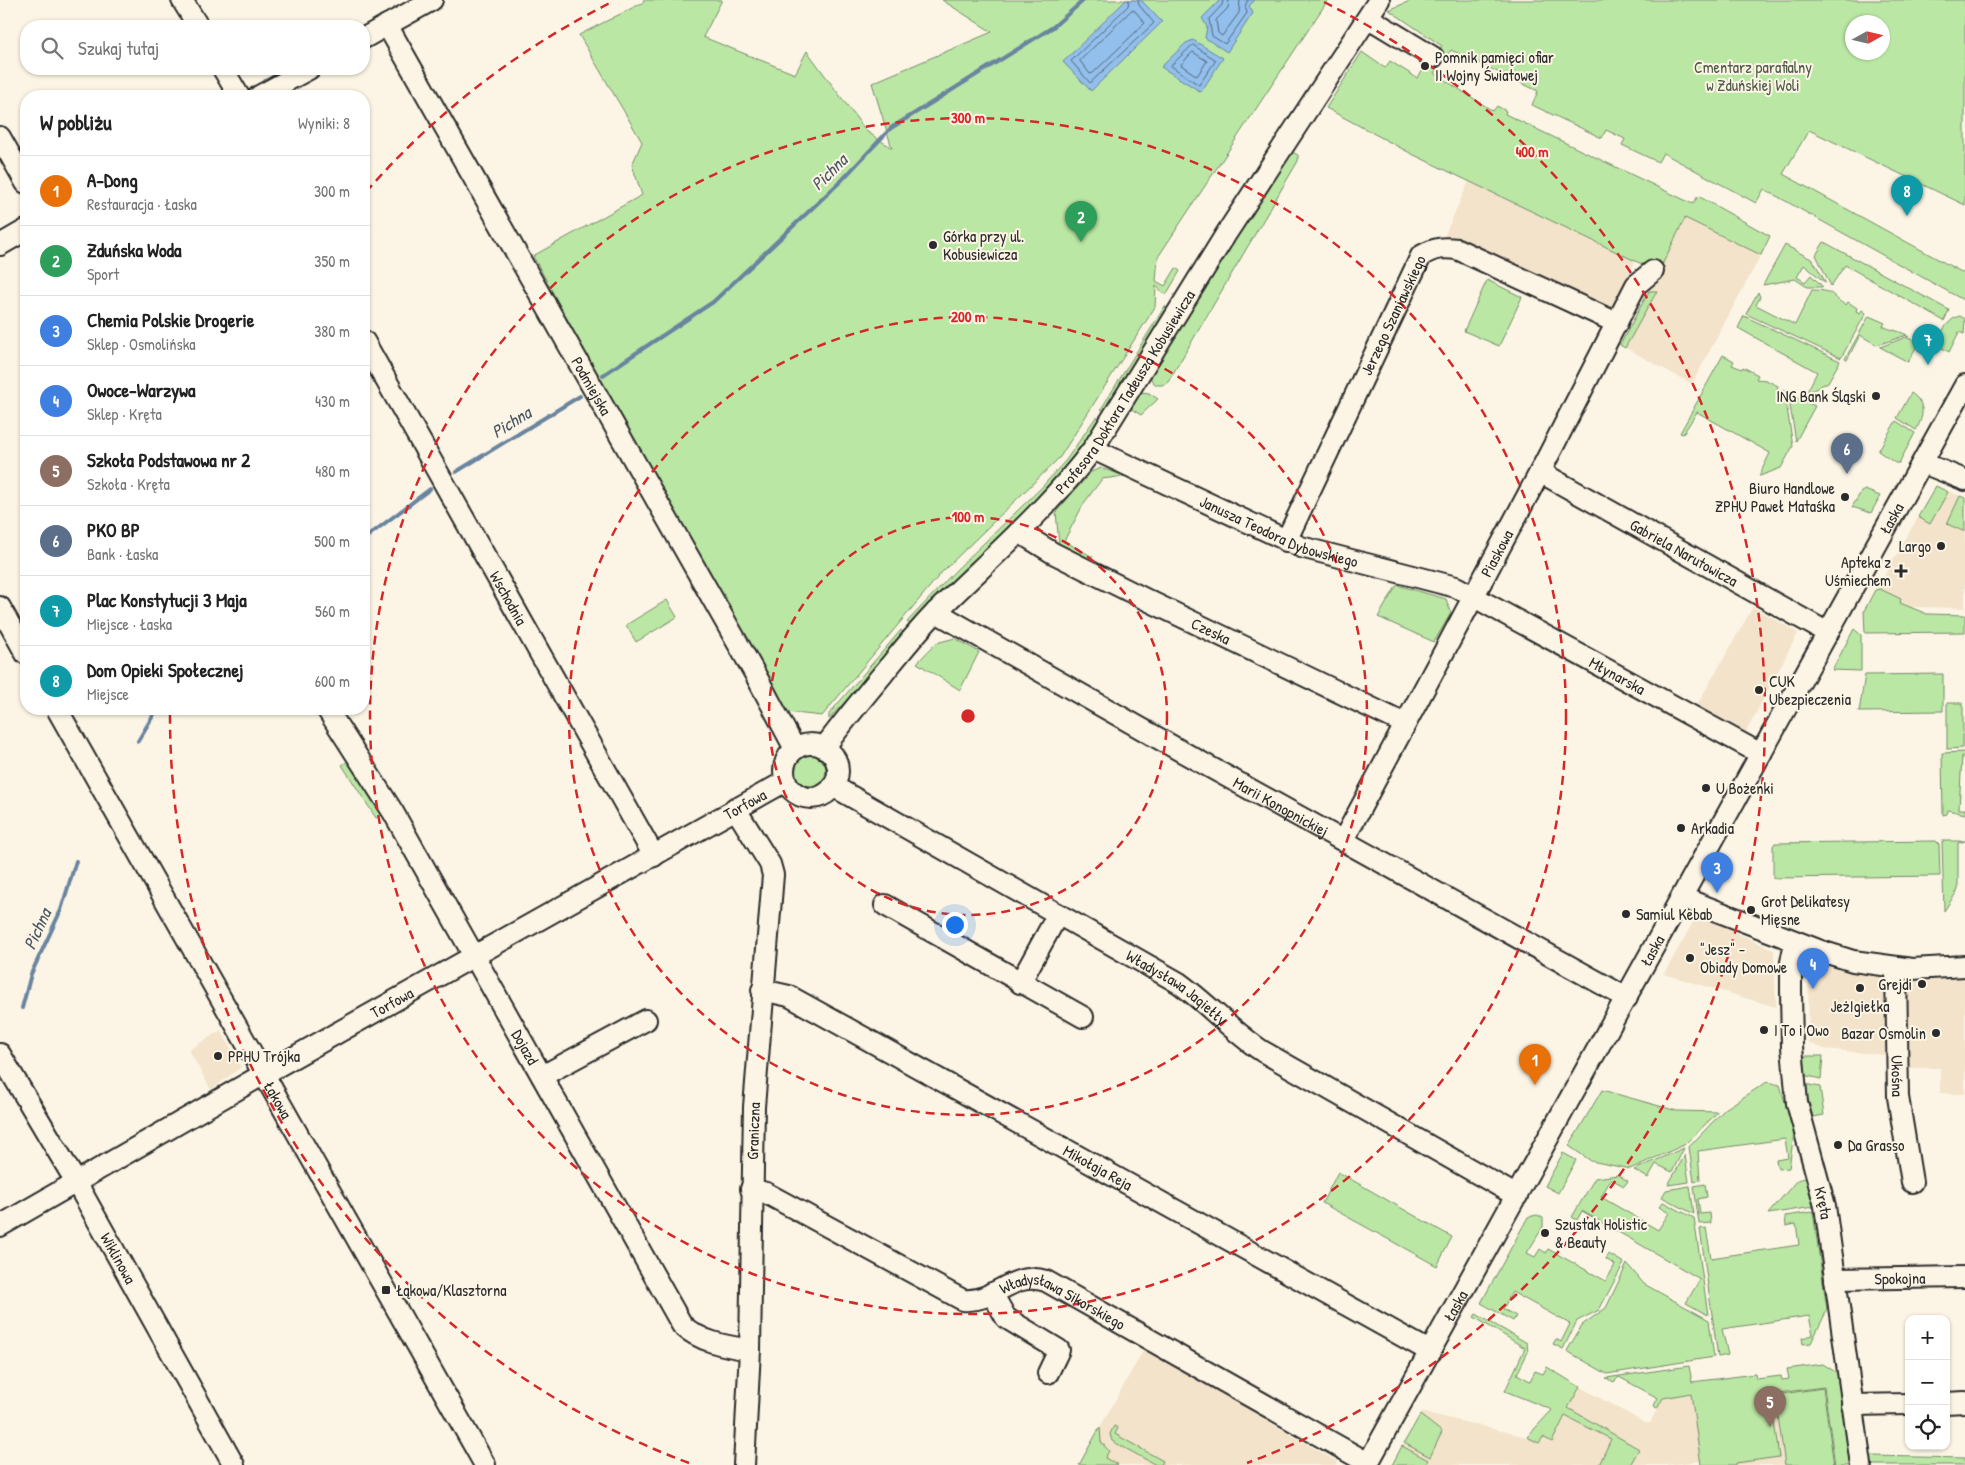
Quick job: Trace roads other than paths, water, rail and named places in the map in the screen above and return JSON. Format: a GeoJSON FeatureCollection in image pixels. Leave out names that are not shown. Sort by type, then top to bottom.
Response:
{"type":"FeatureCollection","features":[{"type":"Feature","properties":{"kind":"street"},"geometry":{"type":"LineString","coordinates":[[182,0],[194,20]]}},
{"type":"Feature","properties":{"kind":"street"},"geometry":{"type":"LineString","coordinates":[[370,35],[432,0]]}},
{"type":"Feature","properties":{"kind":"street","name":"Profesora Doktora Tadeusza Kobusiewicza"},"geometry":{"type":"LineString","coordinates":[[824,748],[840,726],[936,612],[1019,532],[1076,472],[1093,449],[1226,234],[1379,0]]}},
{"type":"Feature","properties":{"kind":"street"},"geometry":{"type":"LineString","coordinates":[[1377,23],[1433,57]]}},
{"type":"Feature","properties":{"kind":"street","name":"Podmiejska"},"geometry":{"type":"LineString","coordinates":[[387,25],[795,749]]}},
{"type":"Feature","properties":{"kind":"street"},"geometry":{"type":"LineString","coordinates":[[227,75],[235,90]]}},
{"type":"Feature","properties":{"kind":"street"},"geometry":{"type":"LineString","coordinates":[[270,90],[298,75]]}},
{"type":"Feature","properties":{"kind":"street"},"geometry":{"type":"LineString","coordinates":[[0,137],[20,172]]}},
{"type":"Feature","properties":{"kind":"street"},"geometry":{"type":"LineString","coordinates":[[0,245],[20,233]]}},
{"type":"Feature","properties":{"kind":"street","name":"Jerzego Szaniawskiego"},"geometry":{"type":"LineString","coordinates":[[1286,540],[1412,271],[1421,256],[1438,248],[1458,249],[1617,323]]}},
{"type":"Feature","properties":{"kind":"street","name":"Piaskowa"},"geometry":{"type":"LineString","coordinates":[[1344,839],[1472,595],[1540,472],[1636,285],[1653,271]]}},
{"type":"Feature","properties":{"kind":"street","name":"Wschodnia"},"geometry":{"type":"LineString","coordinates":[[370,351],[654,856]]}},
{"type":"Feature","properties":{"kind":"street","name":"Łaska"},"geometry":{"type":"LineString","coordinates":[[1368,1464],[1965,386]]}},
{"type":"Feature","properties":{"kind":"street","name":"Janusza Teodora Dybowskiego"},"geometry":{"type":"LineString","coordinates":[[1093,449],[1301,547],[1456,586],[1472,595]]}},
{"type":"Feature","properties":{"kind":"street"},"geometry":{"type":"LineString","coordinates":[[1922,463],[1965,480]]}},
{"type":"Feature","properties":{"kind":"street","name":"Gabriela Narutowicza"},"geometry":{"type":"LineString","coordinates":[[1540,472],[1828,633]]}},
{"type":"Feature","properties":{"kind":"street","name":"Czeska"},"geometry":{"type":"LineString","coordinates":[[1019,532],[1053,553],[1145,599],[1405,724]]}},
{"type":"Feature","properties":{"kind":"street","name":"Młynarska"},"geometry":{"type":"LineString","coordinates":[[1472,595],[1761,754]]}},
{"type":"Feature","properties":{"kind":"street"},"geometry":{"type":"LineString","coordinates":[[0,607],[20,643]]}},
{"type":"Feature","properties":{"kind":"street","name":"Marii Konopnickiej"},"geometry":{"type":"LineString","coordinates":[[936,612],[1162,740],[1344,839],[1627,998]]}},
{"type":"Feature","properties":{"kind":"street","name":"Łąkowa"},"geometry":{"type":"LineString","coordinates":[[60,715],[485,1465]]}},
{"type":"Feature","properties":{"kind":"street","name":"Dojazd"},"geometry":{"type":"LineString","coordinates":[[331,715],[393,812],[682,1325],[691,1334],[705,1340],[750,1350]]}},
{"type":"Feature","properties":{"kind":"street"},"geometry":{"type":"LineString","coordinates":[[809,744],[824,748],[831,753],[837,770],[832,786],[827,792],[812,798],[796,794],[786,781],[784,764],[795,749],[809,744]]}},
{"type":"Feature","properties":{"kind":"street","name":"Torfowa"},"geometry":{"type":"LineString","coordinates":[[0,1226],[264,1074],[786,781]]}},
{"type":"Feature","properties":{"kind":"street","name":"Władysława Jagiełły"},"geometry":{"type":"LineString","coordinates":[[832,786],[1179,983],[1198,997],[1240,1036],[1262,1051],[1517,1196]]}},
{"type":"Feature","properties":{"kind":"street","name":"Graniczna"},"geometry":{"type":"LineString","coordinates":[[735,808],[770,864],[773,875],[762,990],[754,1107],[751,1190],[750,1350],[744,1465]]}},
{"type":"Feature","properties":{"kind":"street"},"geometry":{"type":"LineString","coordinates":[[1683,898],[1795,942],[1853,961],[1896,968],[1965,966]]}},
{"type":"Feature","properties":{"kind":"street"},"geometry":{"type":"LineString","coordinates":[[885,905],[1083,1017]]}},
{"type":"Feature","properties":{"kind":"street"},"geometry":{"type":"LineString","coordinates":[[1020,983],[1058,914]]}},
{"type":"Feature","properties":{"kind":"street","name":"Kręta"},"geometry":{"type":"LineString","coordinates":[[1795,942],[1791,962],[1791,992],[1792,1047],[1797,1103],[1825,1206],[1861,1465]]}},
{"type":"Feature","properties":{"kind":"street","name":"Ukośna"},"geometry":{"type":"LineString","coordinates":[[1896,968],[1898,1096],[1912,1182]]}},
{"type":"Feature","properties":{"kind":"street","name":"Mikołaja Reja"},"geometry":{"type":"LineString","coordinates":[[762,990],[789,996],[1431,1352]]}},
{"type":"Feature","properties":{"kind":"street"},"geometry":{"type":"LineString","coordinates":[[542,1076],[646,1020]]}},
{"type":"Feature","properties":{"kind":"street","name":"Wiklinowa"},"geometry":{"type":"LineString","coordinates":[[0,1054],[76,1182],[234,1465]]}},
{"type":"Feature","properties":{"kind":"street","name":"Władysława Sikorskiego"},"geometry":{"type":"LineString","coordinates":[[751,1190],[766,1193],[963,1300],[976,1301],[1021,1279],[1031,1278],[1046,1281],[1368,1464]]}},
{"type":"Feature","properties":{"kind":"street","name":"Spokojna"},"geometry":{"type":"LineString","coordinates":[[1835,1279],[1965,1277]]}},
{"type":"Feature","properties":{"kind":"street"},"geometry":{"type":"LineString","coordinates":[[992,1293],[1006,1318],[1059,1350],[1048,1373]]}},
{"type":"Feature","properties":{"kind":"street"},"geometry":{"type":"LineString","coordinates":[[1950,1403],[1965,1402]]}},
{"type":"Feature","properties":{"kind":"street"},"geometry":{"type":"LineString","coordinates":[[1852,1405],[1905,1404]]}},
{"type":"Feature","properties":{"kind":"water"},"geometry":{"type":"Polygon","coordinates":[[[1126,0],[1141,0],[1162,22],[1091,91],[1063,62],[1126,0]]]}},
{"type":"Feature","properties":{"kind":"water"},"geometry":{"type":"Polygon","coordinates":[[[1220,0],[1255,0],[1249,6],[1253,13],[1227,52],[1205,38],[1207,27],[1202,18],[1220,0]]]}},
{"type":"Feature","properties":{"kind":"water"},"geometry":{"type":"Polygon","coordinates":[[[1193,40],[1223,58],[1201,92],[1161,67],[1186,43],[1193,40]]]}},
{"type":"Feature","properties":{"kind":"waterway","name":"Pichna"},"geometry":{"type":"LineString","coordinates":[[603,375],[713,302],[842,180],[891,128],[1053,27],[1084,0]]}},
{"type":"Feature","properties":{"kind":"waterway","name":"Pichna"},"geometry":{"type":"LineString","coordinates":[[456,472],[580,396]]}},
{"type":"Feature","properties":{"kind":"waterway","name":"Pichna"},"geometry":{"type":"LineString","coordinates":[[370,534],[430,489]]}},
{"type":"Feature","properties":{"kind":"waterway","name":"Pichna"},"geometry":{"type":"LineString","coordinates":[[138,741],[153,715]]}},
{"type":"Feature","properties":{"kind":"waterway","name":"Pichna"},"geometry":{"type":"LineString","coordinates":[[22,1008],[31,974],[61,910],[76,861]]}},
{"type":"Feature","properties":{"kind":"place","name":"Pomnik pamięci ofiar II Wojny Światowej"},"geometry":{"type":"Point","coordinates":[1425,66]}},
{"type":"Feature","properties":{"kind":"place","name":"Dom Opieki Społecznej"},"geometry":{"type":"Point","coordinates":[1907,216]}},
{"type":"Feature","properties":{"kind":"place","name":"Zduńska Woda"},"geometry":{"type":"Point","coordinates":[1081,242]}},
{"type":"Feature","properties":{"kind":"place","name":"Górka przy ul. Kobusiewicza"},"geometry":{"type":"Point","coordinates":[933,245]}},
{"type":"Feature","properties":{"kind":"place","name":"Plac Konstytucji 3 Maja"},"geometry":{"type":"Point","coordinates":[1928,365]}},
{"type":"Feature","properties":{"kind":"place","name":"ING Bank Śląski"},"geometry":{"type":"Point","coordinates":[1876,396]}},
{"type":"Feature","properties":{"kind":"place","name":"PKO BP"},"geometry":{"type":"Point","coordinates":[1847,474]}},
{"type":"Feature","properties":{"kind":"place","name":"Biuro Handlowe ZPHU Paweł Mataśka"},"geometry":{"type":"Point","coordinates":[1845,497]}},
{"type":"Feature","properties":{"kind":"place","name":"Largo"},"geometry":{"type":"Point","coordinates":[1941,546]}},
{"type":"Feature","properties":{"kind":"place","name":"Apteka z Uśmiechem"},"geometry":{"type":"Point","coordinates":[1901,571]}},
{"type":"Feature","properties":{"kind":"place","name":"CUK Ubezpieczenia"},"geometry":{"type":"Point","coordinates":[1759,690]}},
{"type":"Feature","properties":{"kind":"place","name":"U Bożenki"},"geometry":{"type":"Point","coordinates":[1706,788]}},
{"type":"Feature","properties":{"kind":"place","name":"Arkadia"},"geometry":{"type":"Point","coordinates":[1681,828]}},
{"type":"Feature","properties":{"kind":"place","name":"Chemia Polskie Drogerie"},"geometry":{"type":"Point","coordinates":[1717,893]}},
{"type":"Feature","properties":{"kind":"place","name":"Grot Delikatesy Mięsne"},"geometry":{"type":"Point","coordinates":[1751,910]}},
{"type":"Feature","properties":{"kind":"place","name":"Samiul Kebab"},"geometry":{"type":"Point","coordinates":[1626,914]}},
{"type":"Feature","properties":{"kind":"place","name":"\"Jesz\" - Obiady Domowe"},"geometry":{"type":"Point","coordinates":[1690,958]}},
{"type":"Feature","properties":{"kind":"place","name":"Grejdi"},"geometry":{"type":"Point","coordinates":[1922,984]}},
{"type":"Feature","properties":{"kind":"place","name":"JeżIgiełka"},"geometry":{"type":"Point","coordinates":[1860,988]}},
{"type":"Feature","properties":{"kind":"place","name":"Owoce-Warzywa"},"geometry":{"type":"Point","coordinates":[1813,989]}},
{"type":"Feature","properties":{"kind":"place","name":"I To i Owo"},"geometry":{"type":"Point","coordinates":[1764,1030]}},
{"type":"Feature","properties":{"kind":"place","name":"Bazar Osmolin"},"geometry":{"type":"Point","coordinates":[1936,1033]}},
{"type":"Feature","properties":{"kind":"place","name":"PPHU Trójka"},"geometry":{"type":"Point","coordinates":[218,1056]}},
{"type":"Feature","properties":{"kind":"place","name":"A-Dong"},"geometry":{"type":"Point","coordinates":[1535,1085]}},
{"type":"Feature","properties":{"kind":"place","name":"Da Grasso"},"geometry":{"type":"Point","coordinates":[1838,1145]}},
{"type":"Feature","properties":{"kind":"place","name":"Szustak Holistic & Beauty"},"geometry":{"type":"Point","coordinates":[1545,1233]}},
{"type":"Feature","properties":{"kind":"place","name":"Łąkowa/Klasztorna"},"geometry":{"type":"Point","coordinates":[386,1290]}},
{"type":"Feature","properties":{"kind":"place","name":"Szkoła Podstawowa nr 2"},"geometry":{"type":"Point","coordinates":[1770,1427]}},
{"type":"Feature","properties":{"kind":"park label","name":"Cmentarz parafialny w Zduńskiej Woli"},"geometry":{"type":"Point","coordinates":[1753,76]}}]}
